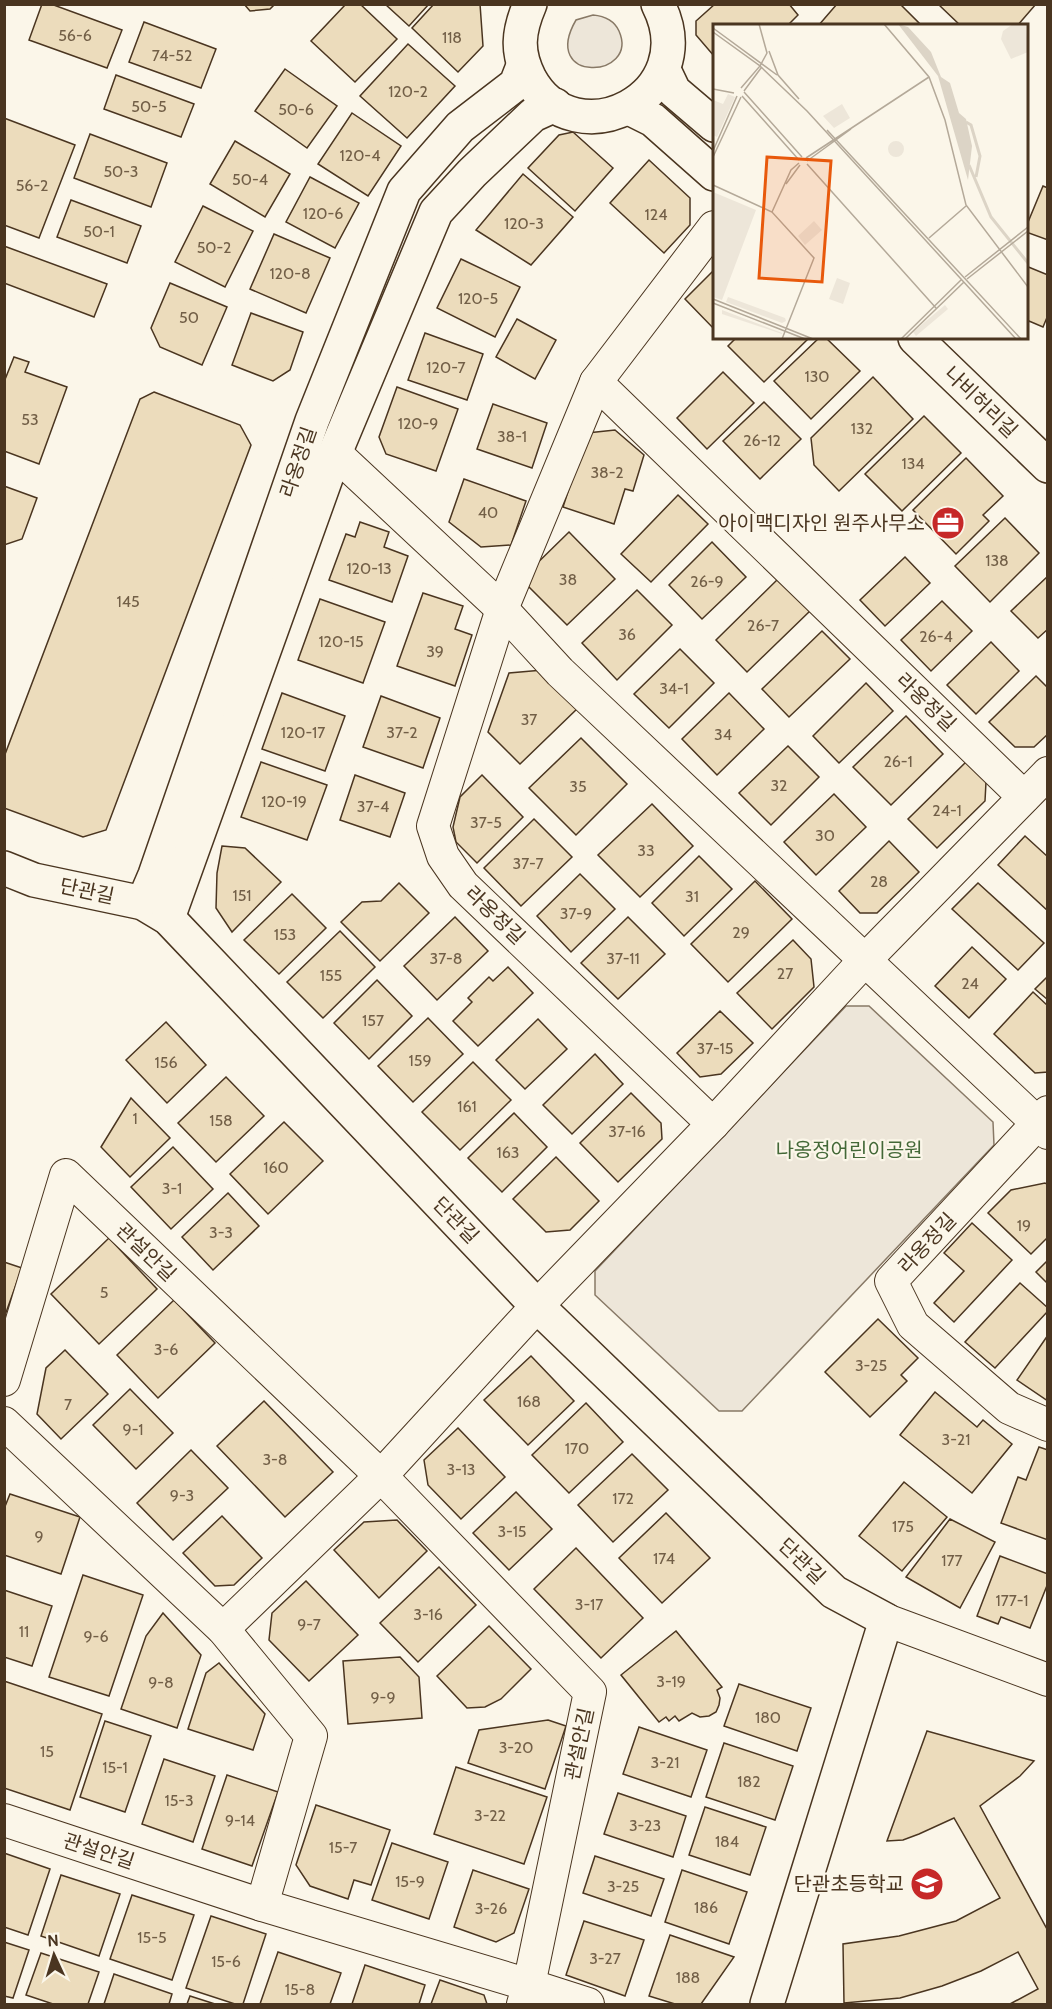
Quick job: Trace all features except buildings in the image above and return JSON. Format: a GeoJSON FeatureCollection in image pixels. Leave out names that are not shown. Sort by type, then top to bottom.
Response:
{"type":"FeatureCollection","features":[{"type":"Feature","properties":{"kind":"street"},"geometry":{"type":"LineString","coordinates":[[522,10],[519,43],[523,66],[536,88],[555,105],[579,115],[605,116],[629,108],[650,92],[664,70],[669,45],[666,9]]}},
{"type":"Feature","properties":{"kind":"street","name":"라옹정길"},"geometry":{"type":"LineString","coordinates":[[156,911],[159,864],[312,421],[404,191],[460,127],[516,84],[523,66]]}},
{"type":"Feature","properties":{"kind":"street"},"geometry":{"type":"LineString","coordinates":[[664,70],[674,91],[713,124]]}},
{"type":"Feature","properties":{"kind":"street","name":"라옹정길"},"geometry":{"type":"LineString","coordinates":[[156,911],[335,453],[436,212],[472,173],[533,115],[555,105]]}},
{"type":"Feature","properties":{"kind":"street"},"geometry":{"type":"LineString","coordinates":[[629,108],[653,120],[713,173]]}},
{"type":"Feature","properties":{"kind":"street","name":"라옹정길"},"geometry":{"type":"LineString","coordinates":[[713,228],[596,382],[502,609],[433,826],[443,856],[463,885],[713,1124]]}},
{"type":"Feature","properties":{"kind":"street","name":"나비허리길"},"geometry":{"type":"LineString","coordinates":[[916,339],[1047,466]]}},
{"type":"Feature","properties":{"kind":"street","name":"라옹정길"},"geometry":{"type":"LineString","coordinates":[[596,382],[1024,797]]}},
{"type":"Feature","properties":{"kind":"street","name":"라옹정길"},"geometry":{"type":"LineString","coordinates":[[335,453],[502,609],[560,672],[1044,1123],[891,1281],[913,1324],[1009,1408],[1047,1425]]}},
{"type":"Feature","properties":{"kind":"street"},"geometry":{"type":"LineString","coordinates":[[223,1629],[381,1476],[537,1306],[713,1124],[866,959],[1047,773]]}},
{"type":"Feature","properties":{"kind":"street","name":"단관길"},"geometry":{"type":"LineString","coordinates":[[4,868],[34,880],[156,911],[537,1306],[834,1592],[886,1620],[1047,1680]]}},
{"type":"Feature","properties":{"kind":"street","name":"관설안길"},"geometry":{"type":"LineString","coordinates":[[4,1380],[66,1175],[381,1476],[590,1692],[526,1995]]}},
{"type":"Feature","properties":{"kind":"street"},"geometry":{"type":"LineString","coordinates":[[4,1423],[223,1629],[311,1736],[262,1905]]}},
{"type":"Feature","properties":{"kind":"street"},"geometry":{"type":"LineString","coordinates":[[767,2004],[886,1620]]}},
{"type":"Feature","properties":{"kind":"street","name":"관설안길"},"geometry":{"type":"LineString","coordinates":[[4,1820],[526,1995],[588,2004]]}},
{"type":"Feature","properties":{"kind":"green space"},"geometry":{"type":"Polygon","coordinates":[[[593,15],[605,18],[614,24],[619,31],[622,47],[616,59],[605,65],[592,67],[579,64],[570,55],[568,41],[576,20],[593,15]]]}},
{"type":"Feature","properties":{"kind":"green space","name":"나옹정어린이공원"},"geometry":{"type":"Polygon","coordinates":[[[846,1006],[869,1006],[993,1122],[994,1145],[742,1411],[719,1411],[595,1295],[595,1271],[846,1006]]]}},
{"type":"Feature","properties":{"kind":"place","name":"아이맥디자인 원주사무소"},"geometry":{"type":"Point","coordinates":[948,523]}},
{"type":"Feature","properties":{"kind":"place","name":"단관초등학교"},"geometry":{"type":"Point","coordinates":[927,1884]}}]}
